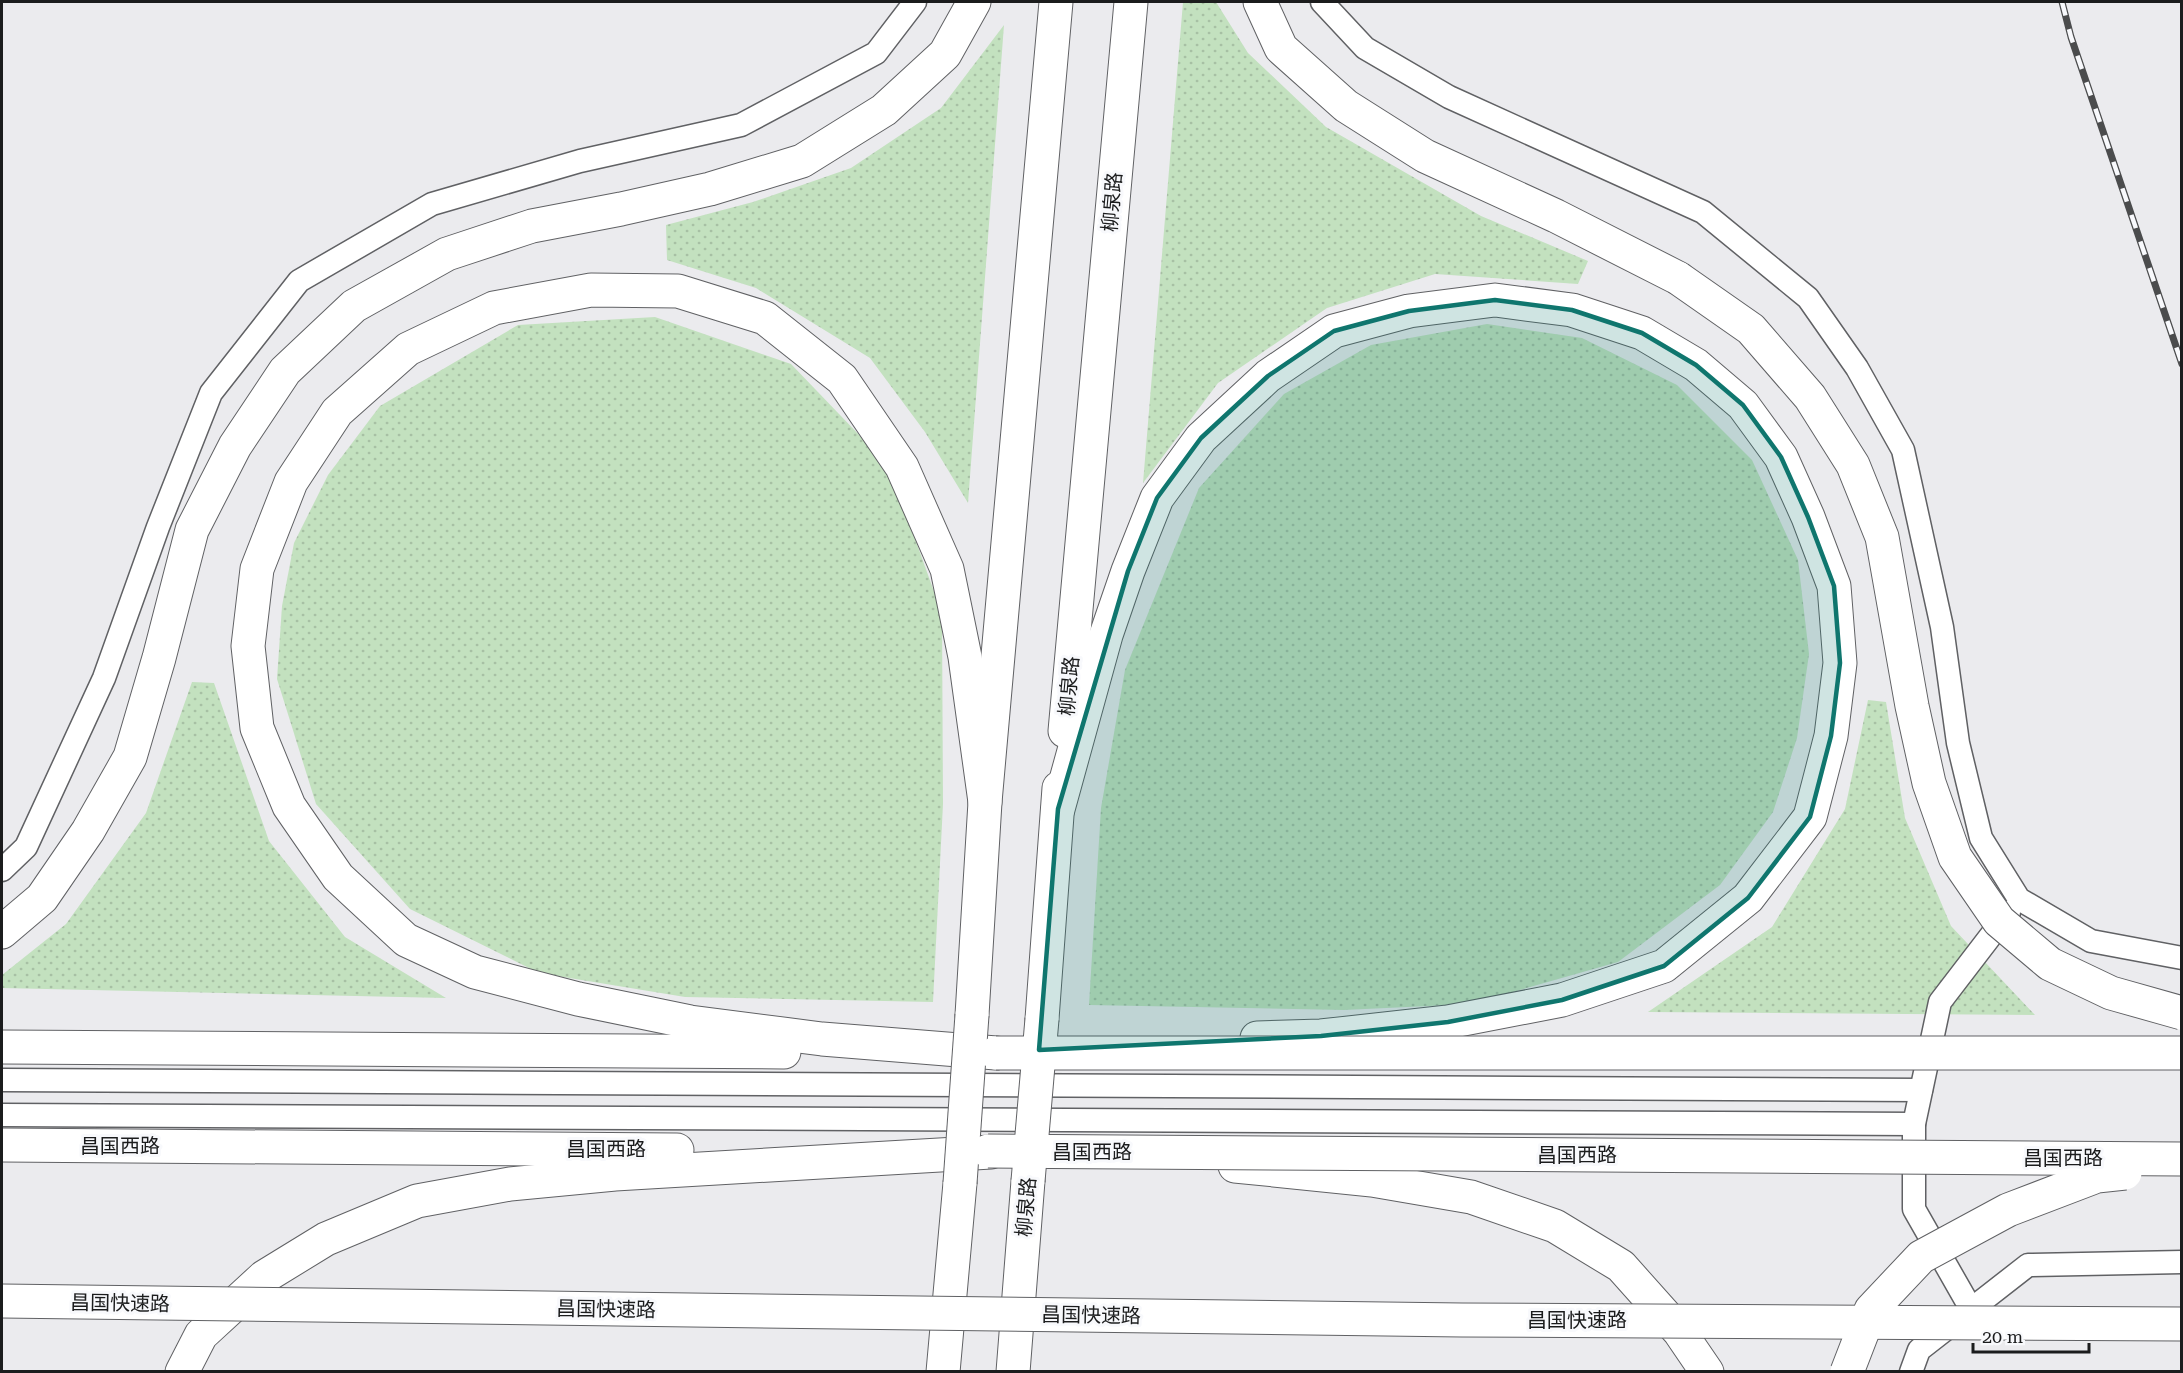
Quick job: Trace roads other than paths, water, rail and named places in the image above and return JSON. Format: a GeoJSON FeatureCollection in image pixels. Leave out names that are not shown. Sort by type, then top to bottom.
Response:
{"type":"FeatureCollection","features":[{"type":"Feature","properties":{"kind":"main road"},"geometry":{"type":"LineString","coordinates":[[2,932],[42,898],[88,831],[130,757],[159,658],[192,530],[235,446],[285,371],[354,306],[447,254],[532,226],[621,210],[710,189],[802,161],[884,110],[945,54],[974,2]]}},
{"type":"Feature","properties":{"kind":"main road"},"geometry":{"type":"LineString","coordinates":[[943,1371],[960,1183],[985,802],[1056,2]]}},
{"type":"Feature","properties":{"kind":"main road","name":"柳泉路"},"geometry":{"type":"LineString","coordinates":[[1015,1362],[1058,809],[1131,2]]}},
{"type":"Feature","properties":{"kind":"main road"},"geometry":{"type":"LineString","coordinates":[[1260,2],[1281,48],[1346,106],[1425,156],[1556,216],[1677,278],[1751,328],[1810,397],[1853,465],[1882,537],[1912,706],[1929,783],[1956,857],[1999,921],[2050,964],[2110,993],[2181,1013]]}},
{"type":"Feature","properties":{"kind":"main road"},"geometry":{"type":"LineString","coordinates":[[985,802],[965,657],[947,569],[902,466],[842,379],[765,318],[678,291],[591,290],[494,308],[408,349],[337,412],[291,482],[257,569],[248,646],[257,728],[289,806],[338,877],[406,940],[475,972],[578,999],[690,1022],[822,1039],[996,1053],[1171,1041],[1321,1036],[1448,1022],[1562,1000],[1664,966],[1748,898],[1810,817],[1831,736],[1840,663],[1834,586],[1808,517],[1781,457],[1743,405],[1696,365],[1642,333],[1572,310],[1495,300],[1409,311],[1334,331],[1268,376],[1201,438],[1157,498],[1106,635],[1058,809]]}},
{"type":"Feature","properties":{"kind":"main road"},"geometry":{"type":"LineString","coordinates":[[2,1047],[996,1053],[2181,1053]]}},
{"type":"Feature","properties":{"kind":"main road","name":"昌国西路"},"geometry":{"type":"LineString","coordinates":[[2,1145],[2181,1159]]}},
{"type":"Feature","properties":{"kind":"main road"},"geometry":{"type":"LineString","coordinates":[[182,1371],[201,1335],[264,1277],[326,1239],[417,1201],[510,1184],[615,1174],[988,1151],[1263,1168],[1372,1180],[1471,1197],[1555,1227],[1621,1266],[1679,1331],[1707,1371]]}},
{"type":"Feature","properties":{"kind":"main road"},"geometry":{"type":"LineString","coordinates":[[1846,1371],[1871,1311],[1921,1257],[2008,1210],[2097,1176],[2181,1165]]}},
{"type":"Feature","properties":{"kind":"main road","name":"昌国快速路"},"geometry":{"type":"LineString","coordinates":[[2,1301],[1462,1320],[2181,1324]]}},
{"type":"Feature","properties":{"kind":"main road"},"geometry":{"type":"LineString","coordinates":[[937,1371],[946,1337]]}},
{"type":"Feature","properties":{"kind":"lane"},"geometry":{"type":"LineString","coordinates":[[2,870],[26,848],[104,678],[158,527],[211,393],[299,281],[432,204],[580,161],[741,125],[876,53],[915,2]]}},
{"type":"Feature","properties":{"kind":"lane"},"geometry":{"type":"LineString","coordinates":[[1322,2],[1365,48],[1449,98],[1703,212],[1809,298],[1857,368],[1903,450],[1942,627],[1958,743],[1981,838],[2019,899],[2091,941],[2181,958]]}},
{"type":"Feature","properties":{"kind":"lane"},"geometry":{"type":"LineString","coordinates":[[1971,1309],[1914,1209],[1914,1124],[1940,1002],[2019,899]]}},
{"type":"Feature","properties":{"kind":"lane"},"geometry":{"type":"LineString","coordinates":[[2,1080],[1921,1090]]}},
{"type":"Feature","properties":{"kind":"lane"},"geometry":{"type":"LineString","coordinates":[[2,1115],[1914,1124]]}},
{"type":"Feature","properties":{"kind":"lane"},"geometry":{"type":"LineString","coordinates":[[1911,1371],[1919,1350],[2028,1265],[2181,1262]]}},
{"type":"Feature","properties":{"kind":"railway"},"geometry":{"type":"LineString","coordinates":[[2062,2],[2071,37],[2182,364]]}}]}
